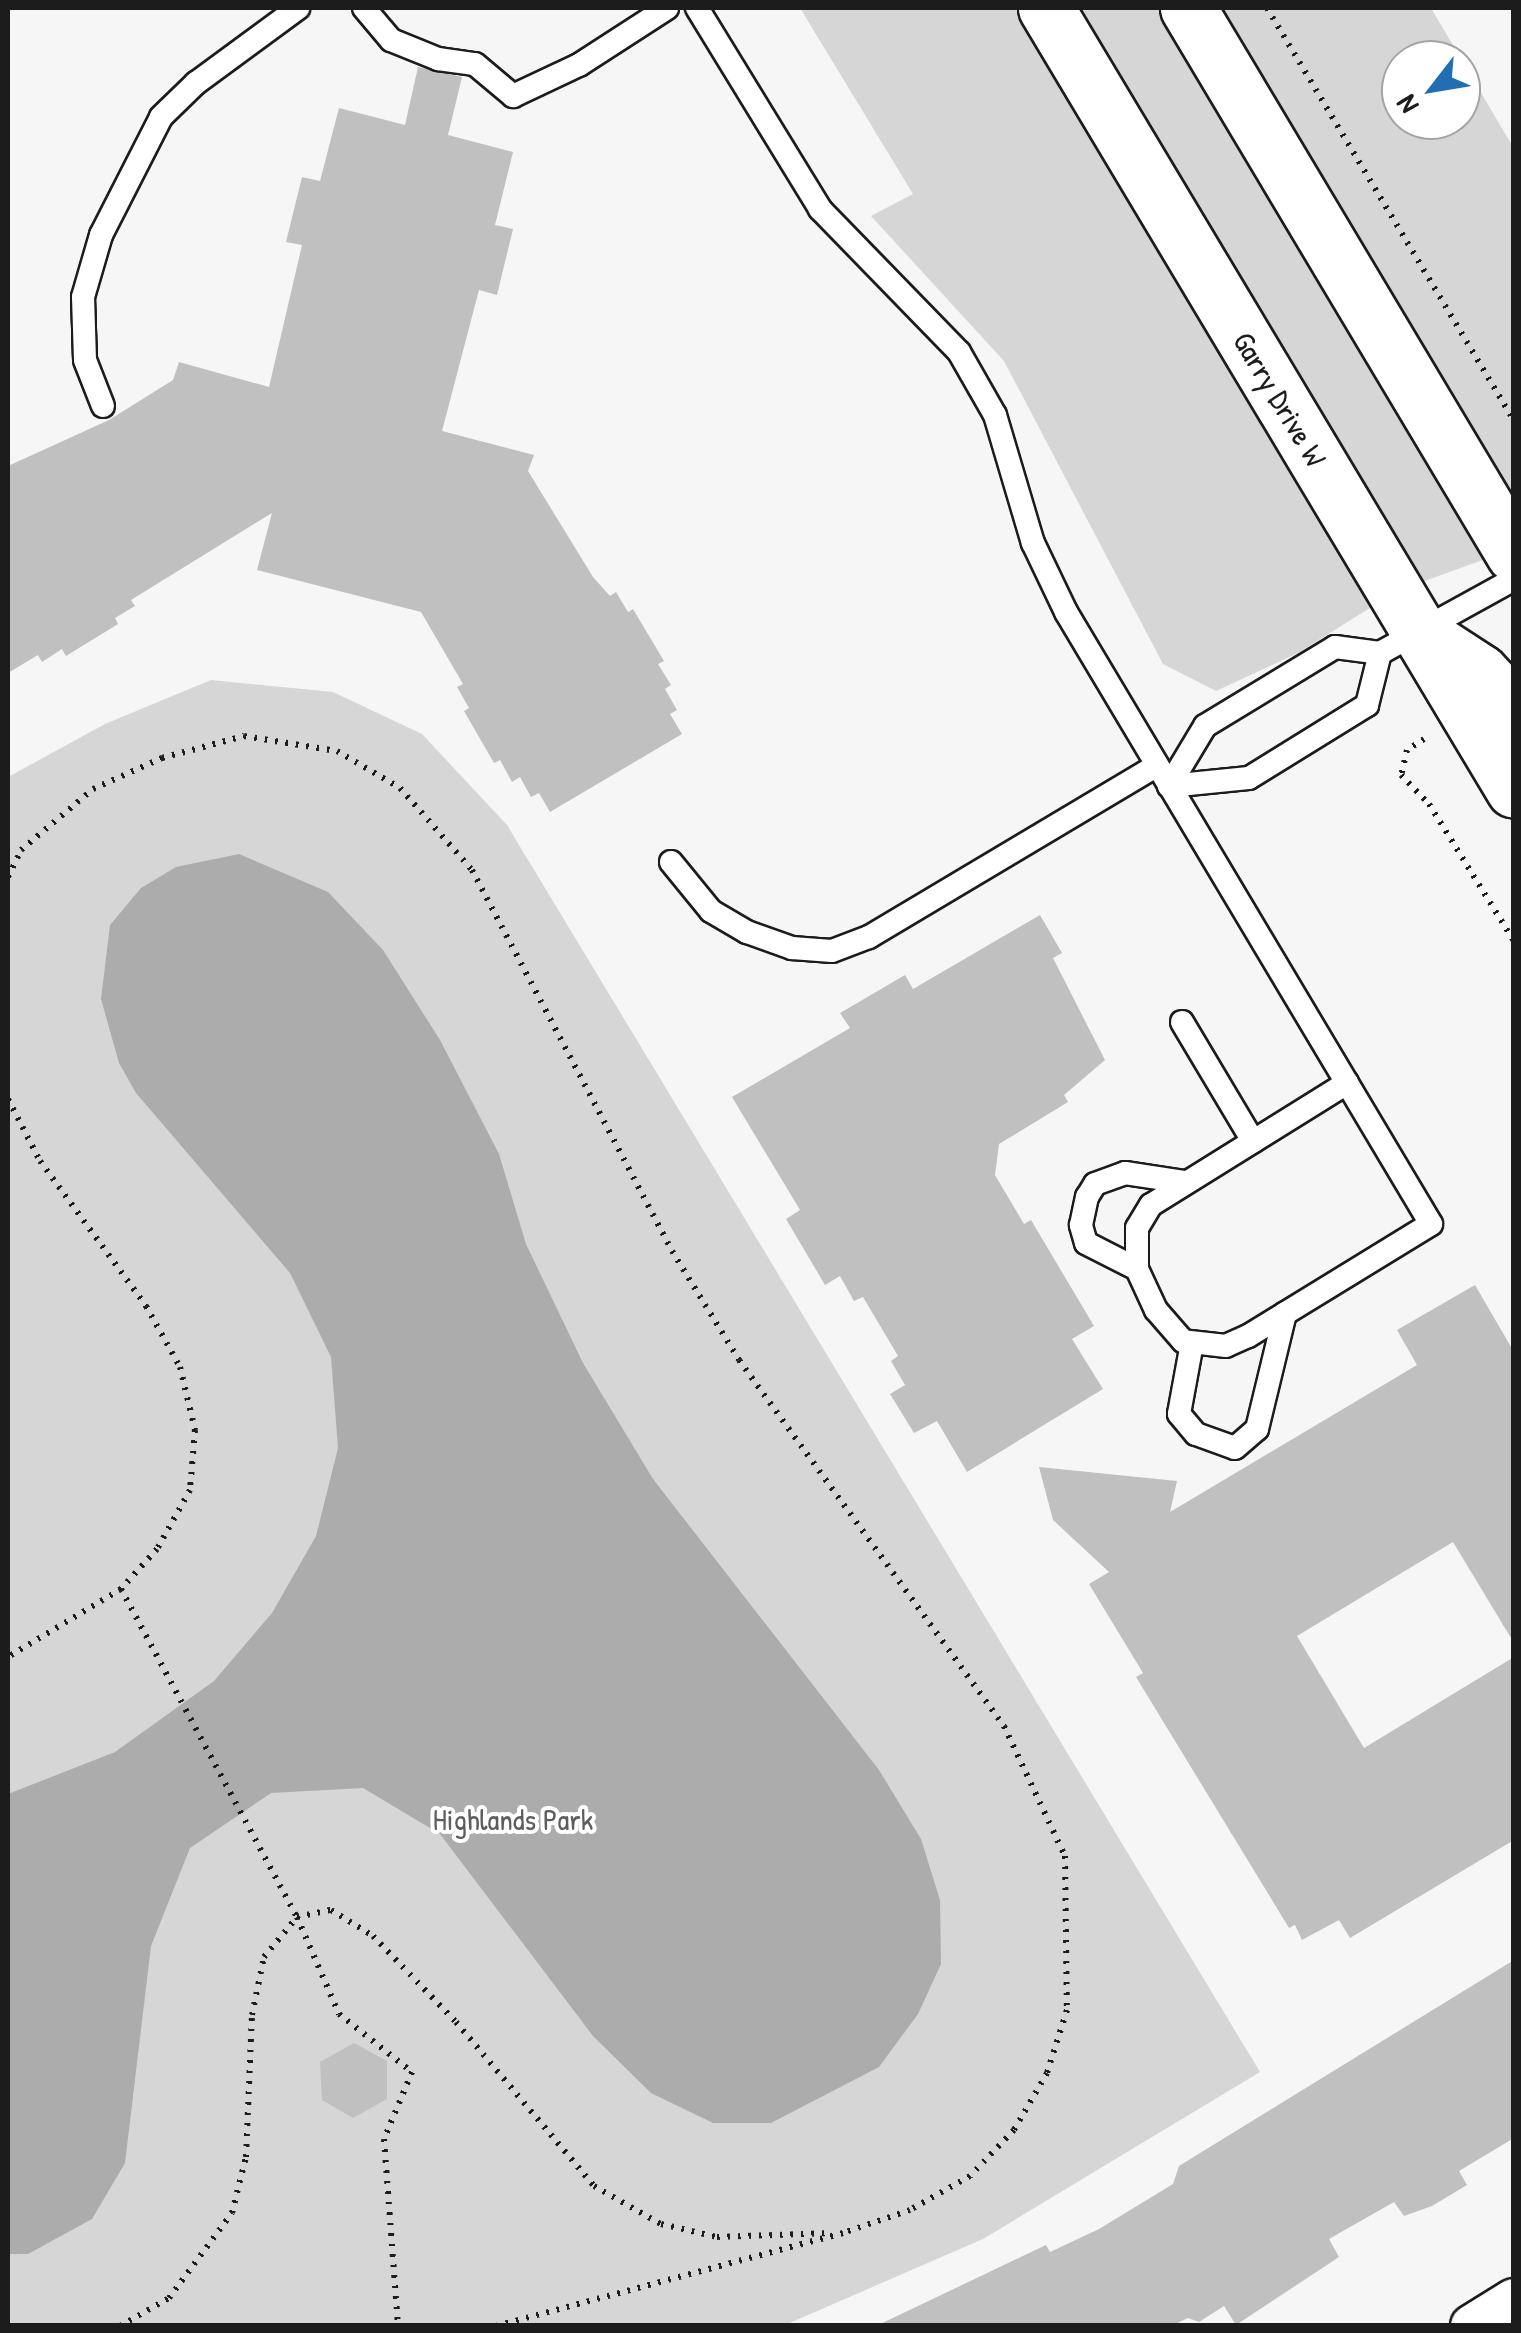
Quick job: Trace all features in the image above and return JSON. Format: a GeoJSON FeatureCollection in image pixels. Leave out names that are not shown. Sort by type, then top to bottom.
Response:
{"type":"FeatureCollection","features":[{"type":"Feature","properties":{"kind":"main road","name":"Garry Drive W"},"geometry":{"type":"LineString","coordinates":[[1046,8],[1400,642],[1514,790]]}},
{"type":"Feature","properties":{"kind":"main road"},"geometry":{"type":"LineString","coordinates":[[1188,8],[1514,554]]}},
{"type":"Feature","properties":{"kind":"main road"},"geometry":{"type":"LineString","coordinates":[[1400,642],[1480,672],[1514,708]]}},
{"type":"Feature","properties":{"kind":"street"},"geometry":{"type":"LineString","coordinates":[[1472,2326],[1514,2300]]}},
{"type":"Feature","properties":{"kind":"lane"},"geometry":{"type":"LineString","coordinates":[[103,406],[85,360],[83,297],[100,235],[162,117],[196,83],[298,8]]}},
{"type":"Feature","properties":{"kind":"lane"},"geometry":{"type":"LineString","coordinates":[[364,8],[390,40],[438,59],[475,64],[512,96],[579,66],[667,8]]}},
{"type":"Feature","properties":{"kind":"lane"},"geometry":{"type":"LineString","coordinates":[[697,8],[820,209],[959,352],[995,415],[1032,543],[1163,775],[1347,1083],[1431,1224],[1226,1346],[1192,1343],[1168,1326],[1136,1269],[1137,1228],[1151,1205],[1347,1083]]}},
{"type":"Feature","properties":{"kind":"lane"},"geometry":{"type":"LineString","coordinates":[[671,862],[711,910],[748,932],[792,948],[832,951],[869,938],[1163,775],[1205,726],[1334,647],[1400,642],[1514,579]]}},
{"type":"Feature","properties":{"kind":"lane"},"geometry":{"type":"LineString","coordinates":[[1163,775],[1250,778],[1367,705],[1400,642]]}},
{"type":"Feature","properties":{"kind":"lane"},"geometry":{"type":"LineString","coordinates":[[1182,1022],[1253,1140]]}},
{"type":"Feature","properties":{"kind":"lane"},"geometry":{"type":"LineString","coordinates":[[1136,1269],[1086,1244],[1081,1225],[1087,1197],[1095,1184],[1125,1173],[1185,1182]]}},
{"type":"Feature","properties":{"kind":"lane"},"geometry":{"type":"LineString","coordinates":[[1192,1343],[1179,1414],[1196,1434],[1234,1448],[1257,1429],[1285,1314]]}},
{"type":"Feature","properties":{"kind":"path"},"geometry":{"type":"LineString","coordinates":[[1267,8],[1514,421]]}},
{"type":"Feature","properties":{"kind":"path"},"geometry":{"type":"LineString","coordinates":[[8,877],[21,850],[93,789],[162,758],[244,736],[337,752],[400,788],[472,870],[602,1124],[740,1360],[1004,1726],[1042,1795],[1065,1856],[1067,2010],[1047,2073],[1014,2130],[970,2176],[910,2210],[843,2233],[496,2326]]}},
{"type":"Feature","properties":{"kind":"path"},"geometry":{"type":"LineString","coordinates":[[8,1099],[40,1160],[146,1306],[184,1383],[195,1430],[190,1490],[157,1549],[121,1589],[8,1657]]}},
{"type":"Feature","properties":{"kind":"path"},"geometry":{"type":"LineString","coordinates":[[121,1589],[298,1917],[339,2014],[412,2072],[384,2138],[398,2326]]}},
{"type":"Feature","properties":{"kind":"path"},"geometry":{"type":"LineString","coordinates":[[120,2326],[169,2298],[232,2213],[246,2158],[252,2015],[264,1957],[298,1917],[331,1910],[373,1936],[456,2022],[594,2186],[661,2224],[717,2237],[843,2233]]}},
{"type":"Feature","properties":{"kind":"green space"},"geometry":{"type":"Polygon","coordinates":[[[800,8],[1431,8],[1450,40],[1381,40],[1381,140],[1481,140],[1481,93],[1513,147],[1513,549],[1397,591],[1298,653],[1216,691],[1163,664],[1004,361],[871,216],[913,194],[800,8]]]}},
{"type":"Feature","properties":{"kind":"green space","name":"Highlands Park"},"geometry":{"type":"Polygon","coordinates":[[[211,680],[333,692],[422,734],[507,825],[1260,2072],[983,2239],[785,2325],[8,2325],[8,777],[105,724],[211,680]]]}},
{"type":"Feature","properties":{"kind":"shaded area"},"geometry":{"type":"Polygon","coordinates":[[[239,854],[328,892],[383,950],[440,1040],[499,1154],[526,1244],[583,1363],[653,1479],[879,1770],[921,1839],[940,1900],[941,1964],[918,2014],[879,2067],[771,2123],[713,2123],[651,2093],[593,2036],[440,1834],[363,1788],[271,1793],[190,1848],[151,1946],[125,2163],[92,2219],[28,2254],[8,2254],[8,1794],[115,1752],[214,1681],[272,1613],[316,1536],[338,1448],[331,1357],[290,1273],[136,1093],[119,1063],[101,999],[110,925],[141,888],[176,867],[239,854]]]}},
{"type":"Feature","properties":{"kind":"building"},"geometry":{"type":"Polygon","coordinates":[[[418,67],[462,77],[448,135],[513,152],[495,225],[513,229],[497,295],[479,290],[442,431],[534,455],[528,471],[593,577],[610,596],[616,592],[628,612],[633,609],[664,661],[658,664],[671,685],[665,689],[677,710],[670,714],[682,734],[550,812],[539,793],[531,797],[520,777],[512,782],[500,760],[494,763],[464,711],[469,708],[457,687],[463,684],[421,612],[257,570],[272,513],[131,600],[135,606],[115,618],[118,624],[66,656],[62,649],[42,662],[38,655],[8,673],[8,466],[109,420],[173,380],[179,362],[269,387],[302,245],[286,242],[302,177],[320,181],[339,108],[405,125],[418,67]]]}},
{"type":"Feature","properties":{"kind":"building"},"geometry":{"type":"Polygon","coordinates":[[[1040,915],[1062,953],[1053,958],[1105,1060],[1064,1095],[1068,1102],[999,1144],[995,1175],[1024,1224],[1031,1220],[1094,1326],[1072,1339],[1103,1389],[967,1472],[937,1421],[914,1433],[890,1394],[905,1385],[891,1361],[898,1356],[863,1297],[854,1301],[840,1276],[825,1285],[786,1219],[800,1210],[732,1097],[850,1028],[840,1013],[905,975],[913,989],[1040,915]]]}},
{"type":"Feature","properties":{"kind":"building"},"geometry":{"type":"Polygon","coordinates":[[[1475,1285],[1514,1352],[1514,1643],[1453,1542],[1297,1636],[1364,1748],[1514,1657],[1514,1840],[1350,1938],[1339,1920],[1302,1940],[1295,1925],[1289,1928],[1136,1677],[1143,1673],[1089,1584],[1109,1572],[1053,1520],[1039,1467],[1177,1481],[1170,1512],[1417,1365],[1397,1330],[1475,1285]]]}},
{"type":"Feature","properties":{"kind":"building"},"geometry":{"type":"Polygon","coordinates":[[[1514,1960],[1514,2138],[1459,2171],[1467,2185],[1432,2206],[1404,2216],[1394,2202],[1329,2239],[1339,2257],[1236,2325],[1224,2306],[1199,2322],[1188,2318],[1171,2326],[876,2326],[1046,2245],[1050,2252],[1099,2229],[1173,2184],[1179,2166],[1514,1960]]]}},
{"type":"Feature","properties":{"kind":"building"},"geometry":{"type":"Polygon","coordinates":[[[354,2043],[387,2061],[387,2099],[353,2118],[322,2100],[320,2062],[354,2043]]]}}]}
